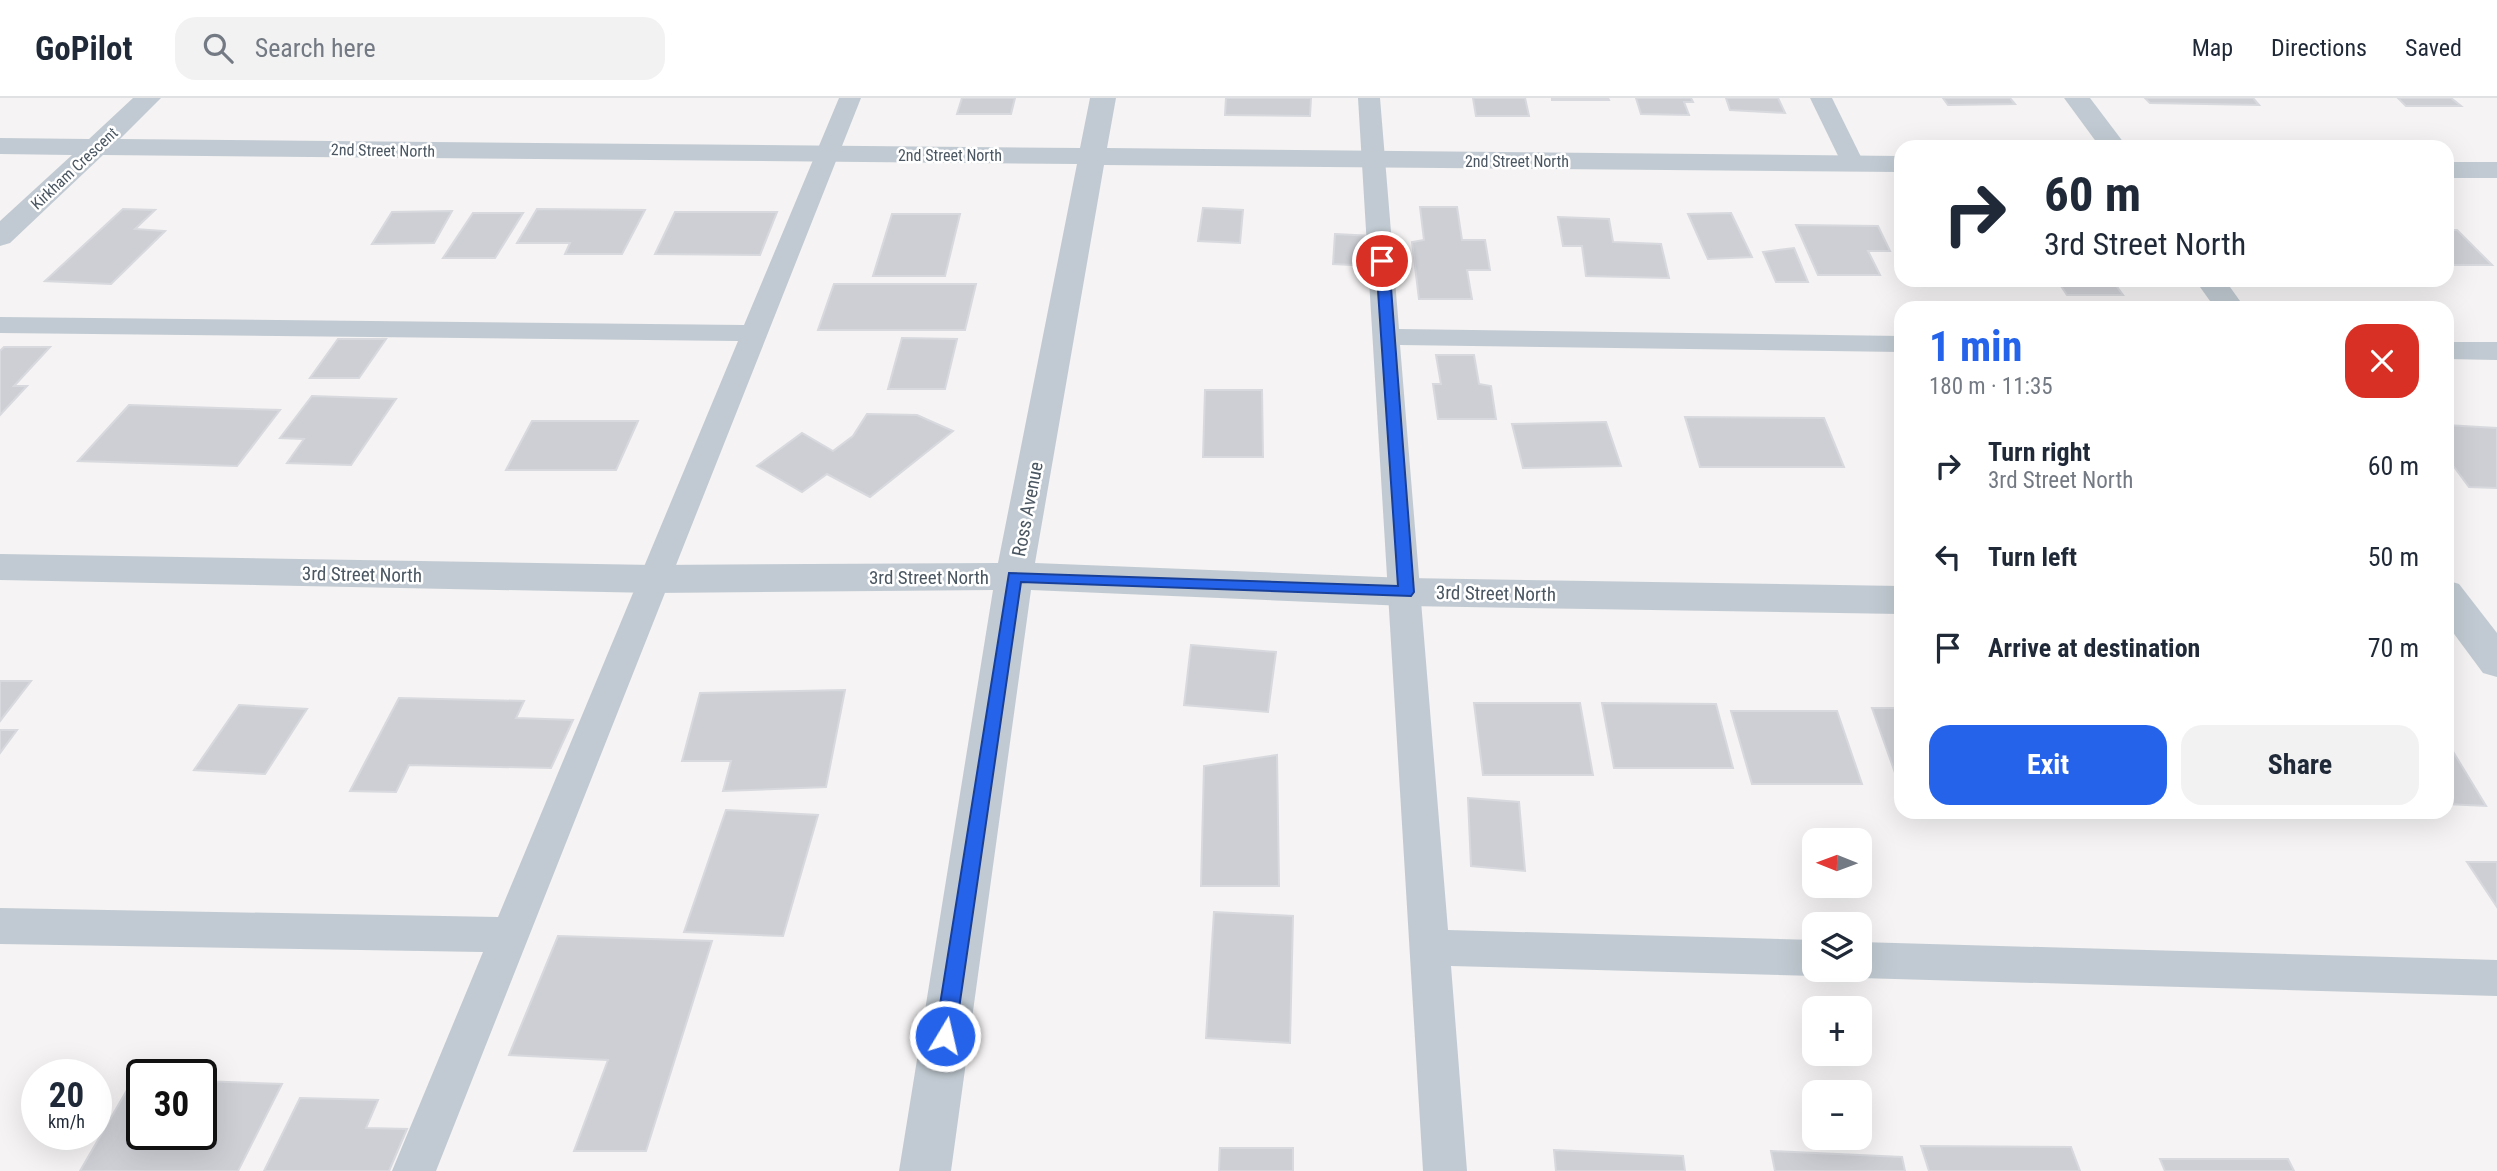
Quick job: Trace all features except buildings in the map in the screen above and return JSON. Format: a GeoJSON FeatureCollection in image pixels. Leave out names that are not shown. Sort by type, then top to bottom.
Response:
{"type":"FeatureCollection","features":[{"type":"Feature","properties":{"kind":"street","name":"Kirkham Crescent"},"geometry":{"type":"LineString","coordinates":[[0,237],[148,98]]}},
{"type":"Feature","properties":{"kind":"street","name":"Ross Avenue"},"geometry":{"type":"LineString","coordinates":[[925,1171],[1014,576],[1103,98]]}},
{"type":"Feature","properties":{"kind":"street"},"geometry":{"type":"LineString","coordinates":[[2077,98],[2108,140]]}},
{"type":"Feature","properties":{"kind":"street","name":"2nd Street North"},"geometry":{"type":"LineString","coordinates":[[0,146],[1894,164]]}},
{"type":"Feature","properties":{"kind":"street"},"geometry":{"type":"LineString","coordinates":[[2454,170],[2497,170]]}},
{"type":"Feature","properties":{"kind":"street","name":"3rd Street North"},"geometry":{"type":"LineString","coordinates":[[0,568],[654,579],[1014,576],[1406,592],[1894,600]]}},
{"type":"Feature","properties":{"kind":"street"},"geometry":{"type":"LineString","coordinates":[[2454,604],[2497,609]]}},
{"type":"Feature","properties":{"kind":"street"},"geometry":{"type":"LineString","coordinates":[[2454,609],[2497,662]]}},
{"type":"Feature","properties":{"kind":"lane"},"geometry":{"type":"LineString","coordinates":[[414,1171],[850,98]]}},
{"type":"Feature","properties":{"kind":"lane"},"geometry":{"type":"LineString","coordinates":[[1369,98],[1445,1171]]}},
{"type":"Feature","properties":{"kind":"lane"},"geometry":{"type":"LineString","coordinates":[[1821,98],[1852,163]]}},
{"type":"Feature","properties":{"kind":"lane"},"geometry":{"type":"LineString","coordinates":[[0,325],[754,334]]}},
{"type":"Feature","properties":{"kind":"lane"},"geometry":{"type":"LineString","coordinates":[[1388,337],[1894,344]]}},
{"type":"Feature","properties":{"kind":"lane"},"geometry":{"type":"LineString","coordinates":[[2454,350],[2497,351]]}},
{"type":"Feature","properties":{"kind":"lane"},"geometry":{"type":"LineString","coordinates":[[0,926],[510,935]]}},
{"type":"Feature","properties":{"kind":"lane"},"geometry":{"type":"LineString","coordinates":[[1430,947],[1802,958]]}},
{"type":"Feature","properties":{"kind":"lane"},"geometry":{"type":"LineString","coordinates":[[1872,960],[2497,978]]}},
{"type":"Feature","properties":{"kind":"route"},"geometry":{"type":"LineString","coordinates":[[945,1036],[1014,576],[1406,592],[1382,261]]}}]}
